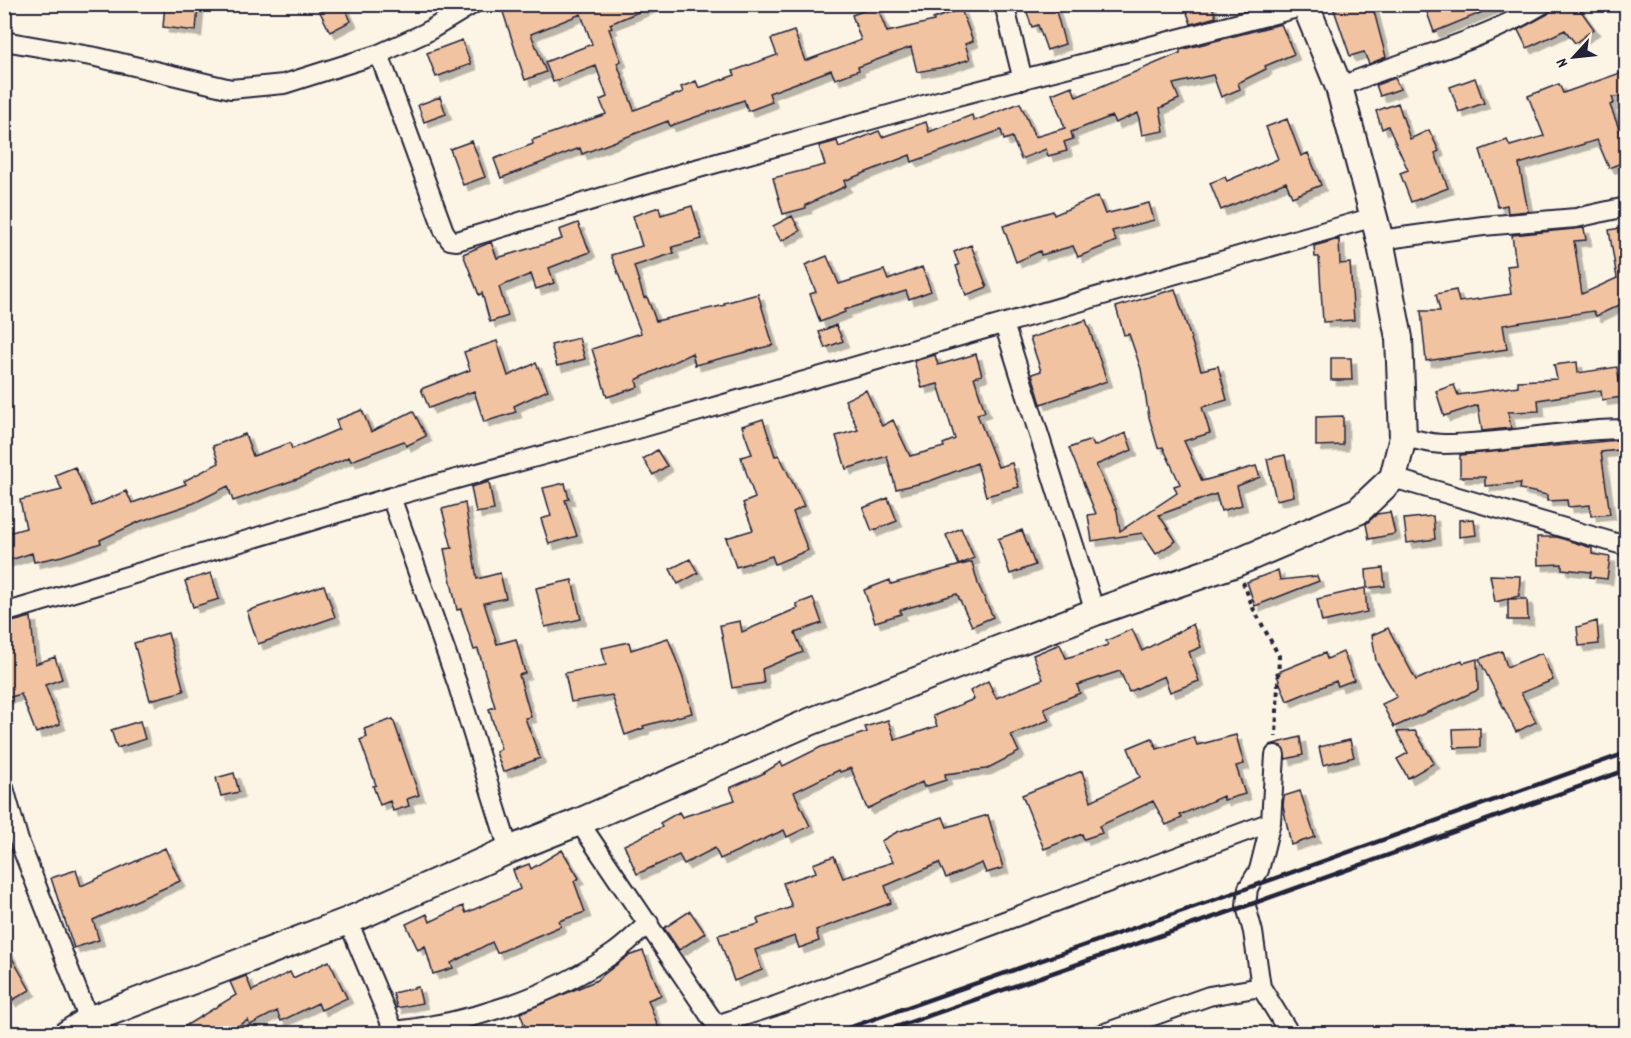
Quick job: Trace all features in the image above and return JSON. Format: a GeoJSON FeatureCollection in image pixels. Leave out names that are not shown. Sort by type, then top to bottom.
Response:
{"type":"FeatureCollection","features":[{"type":"Feature","properties":{"kind":"street"},"geometry":{"type":"LineString","coordinates":[[4,42],[96,57],[231,89],[284,84],[379,54],[426,33],[473,4]]}},
{"type":"Feature","properties":{"kind":"street"},"geometry":{"type":"LineString","coordinates":[[1004,4],[1023,80]]}},
{"type":"Feature","properties":{"kind":"street"},"geometry":{"type":"LineString","coordinates":[[1339,87],[1383,69],[1475,40],[1543,4]]}},
{"type":"Feature","properties":{"kind":"street"},"geometry":{"type":"LineString","coordinates":[[67,1034],[89,1020],[348,921],[812,721],[1095,612],[1236,563],[1358,511],[1393,478],[1403,437],[1399,338],[1377,229],[1339,87],[1305,5],[692,170],[457,241],[450,240],[444,231],[379,54]]}},
{"type":"Feature","properties":{"kind":"street"},"geometry":{"type":"LineString","coordinates":[[4,613],[391,497],[1004,324],[1377,229],[1483,226],[1576,218],[1626,207]]}},
{"type":"Feature","properties":{"kind":"street"},"geometry":{"type":"LineString","coordinates":[[1004,324],[1095,612]]}},
{"type":"Feature","properties":{"kind":"street"},"geometry":{"type":"LineString","coordinates":[[1403,437],[1441,444],[1478,443],[1592,429],[1626,429]]}},
{"type":"Feature","properties":{"kind":"street"},"geometry":{"type":"LineString","coordinates":[[1393,478],[1626,546]]}},
{"type":"Feature","properties":{"kind":"street"},"geometry":{"type":"LineString","coordinates":[[391,497],[457,683],[509,850]]}},
{"type":"Feature","properties":{"kind":"street"},"geometry":{"type":"LineString","coordinates":[[1275,756],[1271,822],[1259,870],[1248,888],[1246,906],[1253,932],[1261,987],[1290,1034]]}},
{"type":"Feature","properties":{"kind":"street"},"geometry":{"type":"LineString","coordinates":[[4,788],[12,843],[89,1020]]}},
{"type":"Feature","properties":{"kind":"street"},"geometry":{"type":"LineString","coordinates":[[579,822],[649,923],[718,1029],[1271,822]]}},
{"type":"Feature","properties":{"kind":"street"},"geometry":{"type":"LineString","coordinates":[[348,921],[395,1032],[471,1017],[545,991],[614,953],[649,923]]}},
{"type":"Feature","properties":{"kind":"street"},"geometry":{"type":"LineString","coordinates":[[1102,1034],[1209,996],[1261,987]]}},
{"type":"Feature","properties":{"kind":"path"},"geometry":{"type":"LineString","coordinates":[[1236,563],[1253,608],[1279,656],[1275,756]]}},
{"type":"Feature","properties":{"kind":"building"},"geometry":{"type":"Polygon","coordinates":[[[165,4],[198,6],[196,31],[163,27],[165,4]]]}},
{"type":"Feature","properties":{"kind":"building"},"geometry":{"type":"Polygon","coordinates":[[[316,4],[343,4],[351,21],[330,32],[316,4]]]}},
{"type":"Feature","properties":{"kind":"building"},"geometry":{"type":"Polygon","coordinates":[[[515,4],[657,4],[610,24],[612,28],[609,29],[621,61],[617,63],[634,110],[683,92],[681,87],[696,81],[699,88],[735,75],[733,71],[777,55],[771,39],[794,31],[805,61],[861,40],[852,15],[877,6],[887,32],[934,21],[933,19],[961,9],[973,41],[965,44],[970,59],[949,66],[917,72],[911,47],[858,67],[859,70],[835,79],[831,70],[769,93],[772,102],[748,111],[744,100],[670,126],[668,121],[582,154],[580,148],[501,178],[494,159],[533,144],[532,140],[606,114],[600,100],[607,97],[596,66],[553,82],[545,62],[592,44],[581,14],[531,34],[546,72],[525,80],[502,9],[515,4]]]}},
{"type":"Feature","properties":{"kind":"building"},"geometry":{"type":"Polygon","coordinates":[[[1041,4],[1054,4],[1065,44],[1047,50],[1038,25],[1032,27],[1026,10],[1041,4]]]}},
{"type":"Feature","properties":{"kind":"building"},"geometry":{"type":"Polygon","coordinates":[[[1184,4],[1211,4],[1216,17],[1191,24],[1184,4]]]}},
{"type":"Feature","properties":{"kind":"building"},"geometry":{"type":"Polygon","coordinates":[[[1332,4],[1372,4],[1386,57],[1369,64],[1364,52],[1350,56],[1332,4]]]}},
{"type":"Feature","properties":{"kind":"building"},"geometry":{"type":"Polygon","coordinates":[[[1424,4],[1495,4],[1495,7],[1434,32],[1424,4]]]}},
{"type":"Feature","properties":{"kind":"building"},"geometry":{"type":"Polygon","coordinates":[[[1554,4],[1576,4],[1594,29],[1575,43],[1565,30],[1527,48],[1518,30],[1548,14],[1554,4]]]}},
{"type":"Feature","properties":{"kind":"building"},"geometry":{"type":"Polygon","coordinates":[[[1281,24],[1294,54],[1265,66],[1266,69],[1238,83],[1240,89],[1221,97],[1213,75],[1173,84],[1179,99],[1160,108],[1164,131],[1142,135],[1138,113],[1115,123],[1112,116],[1071,132],[1073,139],[1064,142],[1067,151],[1048,156],[1046,149],[1021,159],[1012,137],[1004,140],[1001,130],[912,162],[910,155],[844,181],[846,186],[806,205],[806,208],[783,214],[773,178],[825,165],[819,146],[837,141],[839,147],[879,131],[882,137],[926,122],[929,132],[972,115],[974,121],[1020,103],[1035,137],[1065,128],[1052,94],[1072,86],[1076,97],[1180,53],[1180,50],[1281,24]]]}},
{"type":"Feature","properties":{"kind":"building"},"geometry":{"type":"Polygon","coordinates":[[[462,40],[471,64],[436,77],[427,53],[462,40]]]}},
{"type":"Feature","properties":{"kind":"building"},"geometry":{"type":"Polygon","coordinates":[[[1626,71],[1626,96],[1612,97],[1614,103],[1610,105],[1626,147],[1626,161],[1609,168],[1597,140],[1519,164],[1528,211],[1508,213],[1507,205],[1498,207],[1480,150],[1507,140],[1510,146],[1544,136],[1528,96],[1559,84],[1563,93],[1626,71]]]}},
{"type":"Feature","properties":{"kind":"building"},"geometry":{"type":"Polygon","coordinates":[[[1395,78],[1400,89],[1380,96],[1376,85],[1395,78]]]}},
{"type":"Feature","properties":{"kind":"building"},"geometry":{"type":"Polygon","coordinates":[[[1475,78],[1484,103],[1459,112],[1450,87],[1475,78]]]}},
{"type":"Feature","properties":{"kind":"building"},"geometry":{"type":"Polygon","coordinates":[[[440,97],[446,114],[424,122],[418,105],[440,97]]]}},
{"type":"Feature","properties":{"kind":"building"},"geometry":{"type":"Polygon","coordinates":[[[1398,103],[1410,139],[1429,130],[1439,151],[1435,153],[1448,188],[1411,202],[1400,173],[1408,170],[1388,126],[1382,129],[1376,111],[1398,103]]]}},
{"type":"Feature","properties":{"kind":"building"},"geometry":{"type":"Polygon","coordinates":[[[1287,119],[1301,156],[1308,153],[1321,185],[1292,197],[1286,182],[1221,210],[1210,183],[1225,177],[1227,181],[1278,159],[1266,127],[1287,119]]]}},
{"type":"Feature","properties":{"kind":"building"},"geometry":{"type":"Polygon","coordinates":[[[472,141],[485,177],[463,185],[450,149],[472,141]]]}},
{"type":"Feature","properties":{"kind":"building"},"geometry":{"type":"Polygon","coordinates":[[[1098,196],[1105,214],[1149,203],[1154,220],[1112,231],[1116,241],[1078,257],[1073,246],[1041,255],[1040,251],[1016,262],[1003,226],[1053,211],[1054,215],[1098,196]]]}},
{"type":"Feature","properties":{"kind":"building"},"geometry":{"type":"Polygon","coordinates":[[[692,206],[702,239],[672,247],[674,253],[634,266],[644,298],[647,297],[656,321],[725,305],[724,303],[758,294],[773,345],[695,365],[692,353],[636,380],[638,387],[607,397],[592,349],[641,333],[611,255],[642,246],[633,216],[659,207],[661,215],[692,206]]]}},
{"type":"Feature","properties":{"kind":"building"},"geometry":{"type":"Polygon","coordinates":[[[792,216],[800,231],[781,241],[773,226],[792,216]]]}},
{"type":"Feature","properties":{"kind":"building"},"geometry":{"type":"Polygon","coordinates":[[[578,223],[590,252],[549,268],[554,283],[536,289],[531,274],[499,287],[508,316],[490,322],[482,293],[479,295],[463,254],[491,242],[497,258],[562,239],[559,230],[578,223]]]}},
{"type":"Feature","properties":{"kind":"building"},"geometry":{"type":"Polygon","coordinates":[[[1626,227],[1626,302],[1596,316],[1593,311],[1503,325],[1507,349],[1426,361],[1421,311],[1440,311],[1436,294],[1456,290],[1459,302],[1511,294],[1507,266],[1516,265],[1512,235],[1584,228],[1586,240],[1574,241],[1582,294],[1617,278],[1609,230],[1626,227]]]}},
{"type":"Feature","properties":{"kind":"building"},"geometry":{"type":"Polygon","coordinates":[[[1339,239],[1340,264],[1350,263],[1354,320],[1323,322],[1319,257],[1315,257],[1314,246],[1339,239]]]}},
{"type":"Feature","properties":{"kind":"building"},"geometry":{"type":"Polygon","coordinates":[[[971,245],[987,287],[966,295],[956,266],[959,265],[954,252],[971,245]]]}},
{"type":"Feature","properties":{"kind":"building"},"geometry":{"type":"Polygon","coordinates":[[[827,256],[839,284],[884,270],[888,280],[922,267],[931,291],[909,299],[906,291],[844,310],[845,312],[820,322],[810,294],[816,292],[805,265],[827,256]]]}},
{"type":"Feature","properties":{"kind":"building"},"geometry":{"type":"Polygon","coordinates":[[[1175,289],[1201,370],[1218,366],[1227,400],[1202,407],[1210,433],[1184,441],[1202,481],[1256,466],[1260,477],[1237,486],[1242,505],[1221,511],[1216,494],[1159,515],[1176,541],[1156,554],[1142,533],[1092,541],[1088,515],[1096,514],[1069,448],[1091,440],[1094,446],[1126,433],[1132,450],[1096,465],[1117,511],[1120,531],[1177,493],[1174,486],[1180,484],[1163,447],[1158,448],[1149,417],[1141,369],[1129,334],[1124,335],[1116,307],[1175,289]]]}},
{"type":"Feature","properties":{"kind":"building"},"geometry":{"type":"Polygon","coordinates":[[[1086,320],[1107,381],[1041,404],[1032,374],[1041,371],[1030,338],[1086,320]]]}},
{"type":"Feature","properties":{"kind":"building"},"geometry":{"type":"Polygon","coordinates":[[[836,325],[843,341],[825,348],[819,332],[836,325]]]}},
{"type":"Feature","properties":{"kind":"building"},"geometry":{"type":"Polygon","coordinates":[[[579,338],[585,359],[557,366],[551,345],[579,338]]]}},
{"type":"Feature","properties":{"kind":"building"},"geometry":{"type":"Polygon","coordinates":[[[497,341],[508,376],[536,363],[548,390],[514,406],[516,412],[484,422],[474,391],[429,408],[421,389],[470,370],[464,352],[497,341]]]}},
{"type":"Feature","properties":{"kind":"building"},"geometry":{"type":"Polygon","coordinates":[[[976,354],[982,375],[974,377],[985,412],[977,414],[998,467],[1012,463],[1019,487],[986,496],[977,463],[930,481],[896,489],[887,456],[846,469],[836,436],[858,430],[845,400],[866,390],[882,426],[893,420],[910,456],[944,447],[943,444],[955,439],[938,384],[922,388],[914,361],[935,355],[938,365],[976,354]]]}},
{"type":"Feature","properties":{"kind":"building"},"geometry":{"type":"Polygon","coordinates":[[[1331,358],[1351,358],[1352,380],[1331,380],[1331,358]]]}},
{"type":"Feature","properties":{"kind":"building"},"geometry":{"type":"Polygon","coordinates":[[[1577,362],[1578,373],[1617,367],[1622,397],[1602,400],[1601,390],[1538,400],[1539,411],[1508,412],[1511,428],[1482,431],[1478,405],[1444,416],[1436,391],[1454,385],[1458,395],[1518,386],[1518,381],[1557,379],[1554,365],[1577,362]]]}},
{"type":"Feature","properties":{"kind":"building"},"geometry":{"type":"Polygon","coordinates":[[[362,410],[371,432],[413,411],[426,436],[406,446],[404,441],[351,461],[349,457],[303,477],[233,501],[228,486],[194,503],[141,521],[100,540],[101,543],[62,556],[34,562],[32,553],[4,562],[4,534],[26,528],[20,500],[62,490],[55,475],[75,467],[92,506],[126,491],[132,503],[186,484],[184,481],[219,463],[213,446],[245,434],[253,456],[290,443],[292,449],[339,429],[336,420],[362,410]]]}},
{"type":"Feature","properties":{"kind":"building"},"geometry":{"type":"Polygon","coordinates":[[[1343,416],[1343,445],[1316,446],[1316,417],[1343,416]]]}},
{"type":"Feature","properties":{"kind":"building"},"geometry":{"type":"Polygon","coordinates":[[[763,419],[775,456],[779,455],[804,506],[793,512],[808,550],[775,564],[772,556],[736,567],[726,538],[753,530],[743,503],[755,498],[741,457],[752,454],[742,426],[763,419]]]}},
{"type":"Feature","properties":{"kind":"building"},"geometry":{"type":"Polygon","coordinates":[[[1618,440],[1619,450],[1601,452],[1610,514],[1591,516],[1590,505],[1568,507],[1567,500],[1547,501],[1547,495],[1520,489],[1521,483],[1485,486],[1485,477],[1460,477],[1460,455],[1618,440]]]}},
{"type":"Feature","properties":{"kind":"building"},"geometry":{"type":"Polygon","coordinates":[[[657,450],[667,466],[653,475],[643,459],[657,450]]]}},
{"type":"Feature","properties":{"kind":"building"},"geometry":{"type":"Polygon","coordinates":[[[1285,455],[1294,496],[1276,500],[1267,459],[1285,455]]]}},
{"type":"Feature","properties":{"kind":"building"},"geometry":{"type":"Polygon","coordinates":[[[489,482],[494,510],[476,513],[471,487],[489,482]]]}},
{"type":"Feature","properties":{"kind":"building"},"geometry":{"type":"Polygon","coordinates":[[[565,483],[569,499],[565,500],[577,536],[549,544],[541,519],[551,516],[543,488],[565,483]]]}},
{"type":"Feature","properties":{"kind":"building"},"geometry":{"type":"Polygon","coordinates":[[[888,498],[897,521],[872,531],[863,508],[888,498]]]}},
{"type":"Feature","properties":{"kind":"building"},"geometry":{"type":"Polygon","coordinates":[[[465,503],[477,579],[500,573],[506,598],[484,603],[497,644],[516,639],[525,673],[519,675],[531,717],[525,718],[540,758],[503,772],[496,752],[501,749],[489,709],[495,707],[478,649],[474,650],[461,609],[457,610],[444,549],[452,548],[442,509],[465,503]]]}},
{"type":"Feature","properties":{"kind":"building"},"geometry":{"type":"Polygon","coordinates":[[[1390,512],[1395,534],[1369,539],[1366,524],[1377,514],[1390,512]]]}},
{"type":"Feature","properties":{"kind":"building"},"geometry":{"type":"Polygon","coordinates":[[[1433,516],[1435,539],[1407,543],[1404,519],[1433,516]]]}},
{"type":"Feature","properties":{"kind":"building"},"geometry":{"type":"Polygon","coordinates":[[[1474,519],[1476,535],[1459,537],[1459,520],[1474,519]]]}},
{"type":"Feature","properties":{"kind":"building"},"geometry":{"type":"Polygon","coordinates":[[[961,528],[974,558],[959,565],[946,535],[961,528]]]}},
{"type":"Feature","properties":{"kind":"building"},"geometry":{"type":"Polygon","coordinates":[[[1022,530],[1035,565],[1010,574],[998,539],[1022,530]]]}},
{"type":"Feature","properties":{"kind":"building"},"geometry":{"type":"Polygon","coordinates":[[[1537,537],[1557,537],[1592,548],[1592,554],[1610,557],[1607,579],[1590,577],[1591,572],[1562,569],[1562,564],[1538,565],[1537,537]]]}},
{"type":"Feature","properties":{"kind":"building"},"geometry":{"type":"Polygon","coordinates":[[[690,559],[698,573],[678,584],[670,569],[690,559]]]}},
{"type":"Feature","properties":{"kind":"building"},"geometry":{"type":"Polygon","coordinates":[[[972,562],[978,584],[993,617],[972,626],[957,594],[900,610],[901,614],[875,622],[864,590],[890,580],[891,584],[972,562]]]}},
{"type":"Feature","properties":{"kind":"building"},"geometry":{"type":"Polygon","coordinates":[[[1383,568],[1385,586],[1367,588],[1366,570],[1383,568]]]}},
{"type":"Feature","properties":{"kind":"building"},"geometry":{"type":"Polygon","coordinates":[[[1278,570],[1280,580],[1317,576],[1319,581],[1255,606],[1247,582],[1278,570]]]}},
{"type":"Feature","properties":{"kind":"building"},"geometry":{"type":"Polygon","coordinates":[[[211,573],[219,599],[193,607],[185,581],[211,573]]]}},
{"type":"Feature","properties":{"kind":"building"},"geometry":{"type":"Polygon","coordinates":[[[1490,575],[1520,576],[1519,596],[1495,602],[1490,575]]]}},
{"type":"Feature","properties":{"kind":"building"},"geometry":{"type":"Polygon","coordinates":[[[572,580],[581,619],[545,627],[536,588],[572,580]]]}},
{"type":"Feature","properties":{"kind":"building"},"geometry":{"type":"Polygon","coordinates":[[[324,585],[335,617],[258,644],[247,611],[324,585]]]}},
{"type":"Feature","properties":{"kind":"building"},"geometry":{"type":"Polygon","coordinates":[[[1365,588],[1367,612],[1322,622],[1317,599],[1365,588]]]}},
{"type":"Feature","properties":{"kind":"building"},"geometry":{"type":"Polygon","coordinates":[[[813,598],[822,623],[795,633],[803,652],[762,669],[764,683],[732,688],[720,625],[740,621],[742,632],[798,608],[796,604],[813,598]]]}},
{"type":"Feature","properties":{"kind":"building"},"geometry":{"type":"Polygon","coordinates":[[[1508,599],[1527,599],[1528,620],[1508,620],[1508,599]]]}},
{"type":"Feature","properties":{"kind":"building"},"geometry":{"type":"Polygon","coordinates":[[[31,617],[35,664],[55,657],[62,679],[45,685],[60,724],[36,733],[21,694],[4,699],[4,624],[31,617]]]}},
{"type":"Feature","properties":{"kind":"building"},"geometry":{"type":"Polygon","coordinates":[[[1597,621],[1599,644],[1579,646],[1577,627],[1597,621]]]}},
{"type":"Feature","properties":{"kind":"building"},"geometry":{"type":"Polygon","coordinates":[[[1193,624],[1201,647],[1189,652],[1199,681],[1170,692],[1164,676],[1129,692],[1120,671],[1077,685],[1080,693],[1044,708],[1049,720],[1011,735],[1019,752],[986,769],[945,774],[946,780],[924,787],[922,782],[867,809],[851,768],[840,772],[839,770],[794,792],[810,826],[787,837],[784,830],[720,859],[715,848],[684,864],[679,855],[637,874],[624,845],[662,827],[660,823],[679,812],[682,817],[735,800],[730,788],[762,774],[781,762],[783,766],[821,747],[867,732],[865,727],[888,720],[895,740],[937,726],[933,716],[974,699],[970,691],[988,681],[996,698],[1043,679],[1033,655],[1060,644],[1066,658],[1108,645],[1106,641],[1132,629],[1142,651],[1193,624]]]}},
{"type":"Feature","properties":{"kind":"building"},"geometry":{"type":"Polygon","coordinates":[[[1388,628],[1416,680],[1462,660],[1463,663],[1477,659],[1478,690],[1394,727],[1382,704],[1397,697],[1376,661],[1372,635],[1388,628]]]}},
{"type":"Feature","properties":{"kind":"building"},"geometry":{"type":"Polygon","coordinates":[[[168,633],[184,691],[150,700],[134,643],[168,633]]]}},
{"type":"Feature","properties":{"kind":"building"},"geometry":{"type":"Polygon","coordinates":[[[668,638],[683,678],[692,713],[643,726],[644,728],[625,735],[612,695],[571,702],[565,673],[606,665],[602,648],[629,642],[631,650],[668,638]]]}},
{"type":"Feature","properties":{"kind":"building"},"geometry":{"type":"Polygon","coordinates":[[[1502,651],[1507,667],[1542,653],[1553,680],[1521,693],[1536,722],[1516,732],[1479,659],[1502,651]]]}},
{"type":"Feature","properties":{"kind":"building"},"geometry":{"type":"Polygon","coordinates":[[[1343,652],[1354,680],[1338,686],[1336,681],[1287,701],[1276,673],[1325,653],[1327,659],[1343,652]]]}},
{"type":"Feature","properties":{"kind":"building"},"geometry":{"type":"Polygon","coordinates":[[[393,719],[419,795],[407,799],[409,806],[393,811],[390,801],[380,805],[373,786],[376,785],[360,740],[367,737],[364,729],[393,719]]]}},
{"type":"Feature","properties":{"kind":"building"},"geometry":{"type":"Polygon","coordinates":[[[140,721],[145,739],[117,748],[111,730],[140,721]]]}},
{"type":"Feature","properties":{"kind":"building"},"geometry":{"type":"Polygon","coordinates":[[[1480,728],[1480,747],[1454,748],[1453,729],[1480,728]]]}},
{"type":"Feature","properties":{"kind":"building"},"geometry":{"type":"Polygon","coordinates":[[[1415,731],[1434,763],[1408,778],[1397,759],[1408,753],[1397,732],[1415,731]]]}},
{"type":"Feature","properties":{"kind":"building"},"geometry":{"type":"Polygon","coordinates":[[[1236,735],[1244,764],[1236,766],[1245,794],[1224,800],[1223,796],[1180,815],[1182,818],[1166,825],[1153,801],[1099,826],[1102,833],[1084,839],[1082,834],[1044,849],[1022,795],[1082,771],[1091,801],[1140,777],[1128,748],[1152,738],[1157,749],[1194,737],[1197,745],[1236,735]]]}},
{"type":"Feature","properties":{"kind":"building"},"geometry":{"type":"Polygon","coordinates":[[[1300,737],[1303,755],[1286,759],[1282,746],[1270,745],[1300,737]]]}},
{"type":"Feature","properties":{"kind":"building"},"geometry":{"type":"Polygon","coordinates":[[[1350,740],[1354,757],[1323,765],[1319,747],[1350,740]]]}},
{"type":"Feature","properties":{"kind":"building"},"geometry":{"type":"Polygon","coordinates":[[[234,773],[239,792],[221,796],[216,778],[234,773]]]}},
{"type":"Feature","properties":{"kind":"building"},"geometry":{"type":"Polygon","coordinates":[[[1300,791],[1315,837],[1291,845],[1283,806],[1284,796],[1300,791]]]}},
{"type":"Feature","properties":{"kind":"building"},"geometry":{"type":"Polygon","coordinates":[[[988,815],[1003,868],[986,873],[982,863],[946,878],[939,863],[885,886],[891,903],[816,930],[819,941],[799,948],[795,936],[755,950],[762,970],[734,981],[718,935],[759,924],[757,919],[792,907],[783,883],[816,872],[813,864],[834,856],[843,878],[893,862],[881,841],[897,832],[943,817],[947,827],[988,815]]]}},
{"type":"Feature","properties":{"kind":"building"},"geometry":{"type":"Polygon","coordinates":[[[165,848],[180,881],[93,920],[99,940],[74,948],[51,878],[76,870],[81,886],[165,848]]]}},
{"type":"Feature","properties":{"kind":"building"},"geometry":{"type":"Polygon","coordinates":[[[562,850],[579,878],[574,881],[585,912],[559,921],[561,926],[497,953],[492,942],[451,963],[453,968],[433,974],[425,946],[418,950],[406,924],[427,914],[430,922],[463,906],[466,913],[520,889],[513,870],[529,864],[531,869],[562,850]]]}},
{"type":"Feature","properties":{"kind":"building"},"geometry":{"type":"Polygon","coordinates":[[[690,911],[705,933],[679,950],[664,928],[690,911]]]}},
{"type":"Feature","properties":{"kind":"building"},"geometry":{"type":"Polygon","coordinates":[[[4,944],[30,990],[11,1001],[4,989],[4,944]]]}},
{"type":"Feature","properties":{"kind":"building"},"geometry":{"type":"Polygon","coordinates":[[[643,951],[661,995],[648,1000],[661,1034],[528,1034],[520,1013],[595,981],[628,956],[643,951]]]}},
{"type":"Feature","properties":{"kind":"building"},"geometry":{"type":"Polygon","coordinates":[[[329,961],[347,998],[321,1010],[318,1003],[281,1021],[277,1011],[250,1025],[248,1020],[224,1034],[172,1034],[236,995],[230,982],[246,976],[252,991],[290,972],[293,978],[329,961]]]}},
{"type":"Feature","properties":{"kind":"building"},"geometry":{"type":"Polygon","coordinates":[[[418,987],[422,1003],[397,1008],[393,993],[418,987]]]}},
{"type":"Feature","properties":{"kind":"railway"},"geometry":{"type":"LineString","coordinates":[[831,1034],[1626,753]]}},
{"type":"Feature","properties":{"kind":"railway"},"geometry":{"type":"LineString","coordinates":[[876,1034],[1246,906],[1626,770]]}}]}
